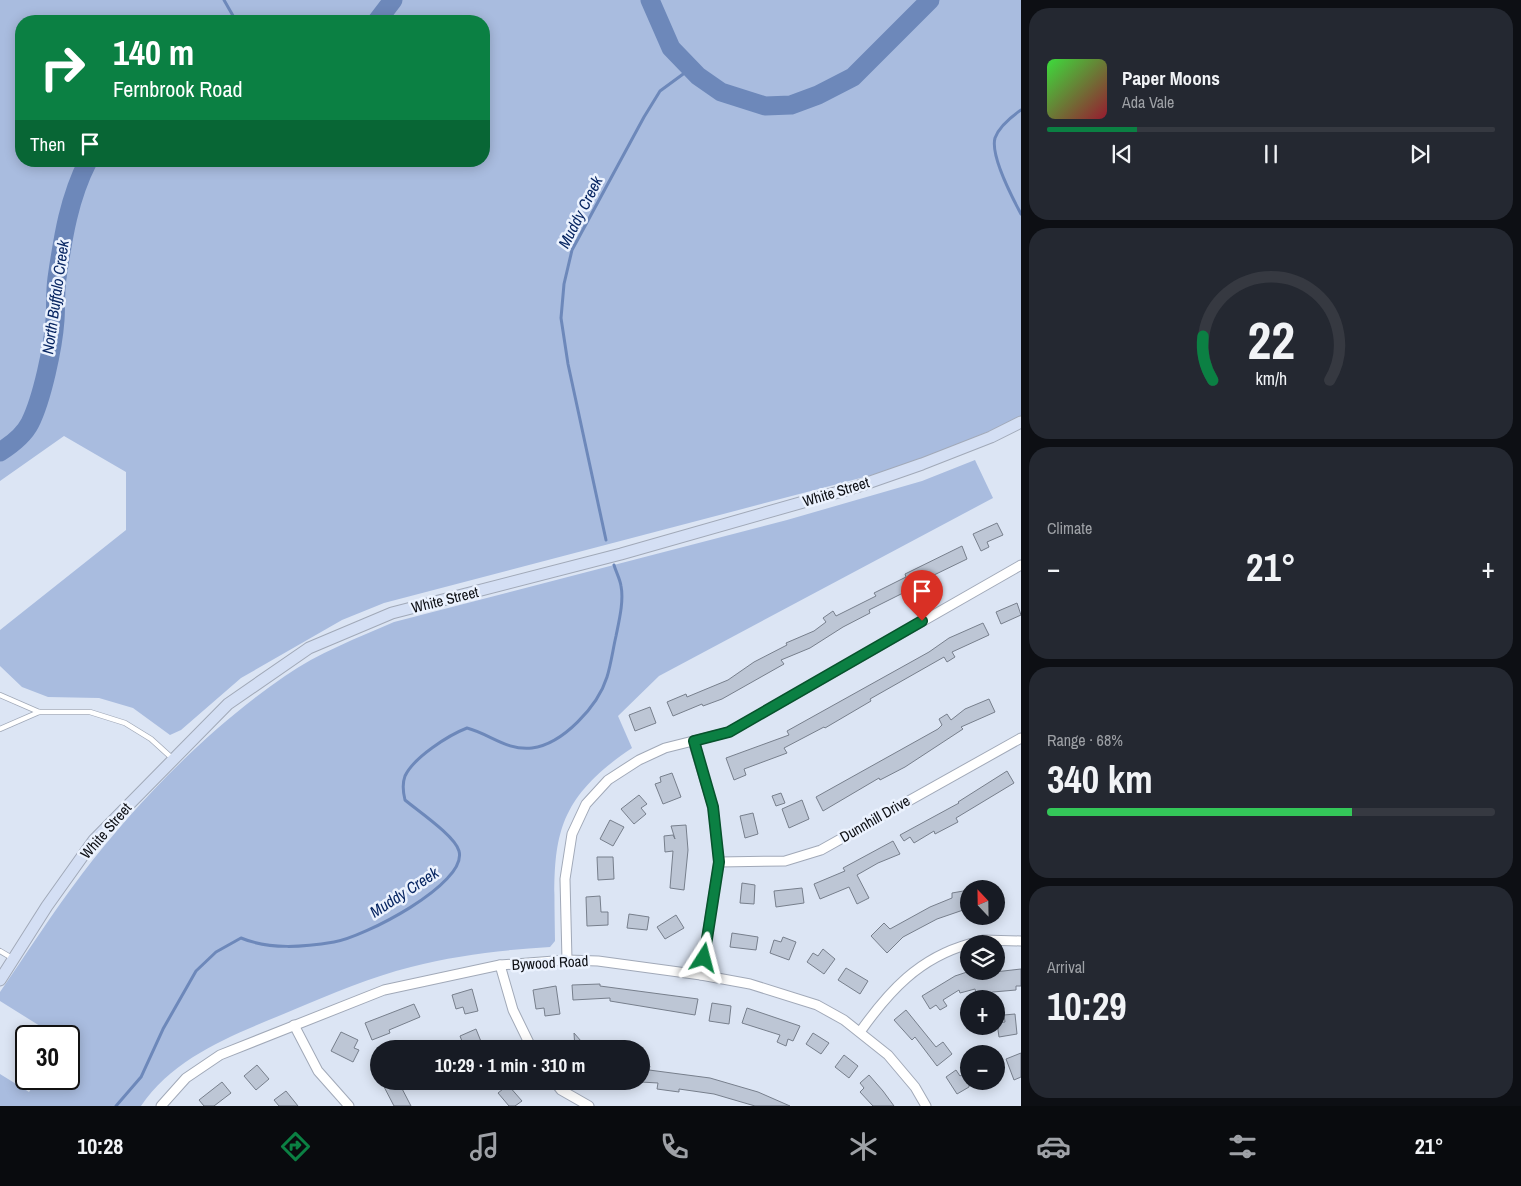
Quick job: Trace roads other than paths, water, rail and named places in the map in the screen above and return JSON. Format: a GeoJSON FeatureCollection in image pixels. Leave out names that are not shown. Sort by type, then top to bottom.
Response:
{"type":"FeatureCollection","features":[{"type":"Feature","properties":{"kind":"street","name":"White Street"},"geometry":{"type":"LineString","coordinates":[[0,980],[46,906],[94,840],[228,704],[309,648],[347,630],[392,613],[621,554],[856,487],[940,457],[1021,422]]}},
{"type":"Feature","properties":{"kind":"street"},"geometry":{"type":"LineString","coordinates":[[567,960],[565,879],[572,834],[586,804],[608,780],[639,760],[665,748],[729,732],[1021,565]]}},
{"type":"Feature","properties":{"kind":"street","name":"Dunnhill Drive"},"geometry":{"type":"LineString","coordinates":[[719,862],[785,861],[821,850],[1021,738]]}},
{"type":"Feature","properties":{"kind":"street"},"geometry":{"type":"LineString","coordinates":[[694,741],[713,807],[719,862],[701,975]]}},
{"type":"Feature","properties":{"kind":"street"},"geometry":{"type":"LineString","coordinates":[[1005,941],[1021,941]]}},
{"type":"Feature","properties":{"kind":"street"},"geometry":{"type":"LineString","coordinates":[[860,1032],[882,1001],[901,981],[932,958],[960,947]]}},
{"type":"Feature","properties":{"kind":"street","name":"Bywood Road"},"geometry":{"type":"LineString","coordinates":[[160,1106],[186,1078],[220,1055],[384,990],[500,965],[567,960],[598,961],[701,975],[750,984],[817,1005],[844,1020],[888,1055],[915,1086],[926,1106]]}},
{"type":"Feature","properties":{"kind":"street"},"geometry":{"type":"LineString","coordinates":[[500,965],[513,1010],[528,1040]]}},
{"type":"Feature","properties":{"kind":"street"},"geometry":{"type":"LineString","coordinates":[[294,1025],[318,1071],[349,1106]]}},
{"type":"Feature","properties":{"kind":"street"},"geometry":{"type":"LineString","coordinates":[[561,1090],[589,1106]]}},
{"type":"Feature","properties":{"kind":"lane"},"geometry":{"type":"LineString","coordinates":[[0,695],[39,712]]}},
{"type":"Feature","properties":{"kind":"lane"},"geometry":{"type":"LineString","coordinates":[[0,729],[39,712],[73,711],[112,718],[139,730],[173,759]]}},
{"type":"Feature","properties":{"kind":"lane"},"geometry":{"type":"LineString","coordinates":[[0,951],[13,959]]}},
{"type":"Feature","properties":{"kind":"waterway"},"geometry":{"type":"LineString","coordinates":[[224,0],[233,15]]}},
{"type":"Feature","properties":{"kind":"waterway","name":"North Buffalo Creek"},"geometry":{"type":"LineString","coordinates":[[382,15],[393,0]]}},
{"type":"Feature","properties":{"kind":"waterway","name":"North Buffalo Creek"},"geometry":{"type":"LineString","coordinates":[[650,0],[671,48],[698,76],[721,92],[765,106],[791,105],[818,95],[853,77],[930,0]]}},
{"type":"Feature","properties":{"kind":"waterway","name":"Muddy Creek"},"geometry":{"type":"LineString","coordinates":[[606,540],[568,364],[561,318],[564,284],[572,250],[644,117],[660,91],[690,69]]}},
{"type":"Feature","properties":{"kind":"waterway"},"geometry":{"type":"LineString","coordinates":[[1021,110],[1002,126],[995,138],[994,146],[1003,177],[1021,214]]}},
{"type":"Feature","properties":{"kind":"waterway","name":"North Buffalo Creek"},"geometry":{"type":"LineString","coordinates":[[0,452],[24,432],[39,401],[52,345],[56,283],[64,233],[71,203],[85,167]]}},
{"type":"Feature","properties":{"kind":"waterway","name":"Muddy Creek"},"geometry":{"type":"LineString","coordinates":[[116,1106],[141,1077],[163,1029],[196,971],[216,952],[241,938],[275,946],[323,944],[348,938],[367,931],[410,907],[431,893],[447,879],[457,864],[459,851],[444,831],[405,800],[403,788],[405,776],[424,754],[442,741],[467,728],[507,745],[532,748],[556,739],[578,722],[596,700],[610,667],[622,598],[620,583],[614,565]]}}]}
